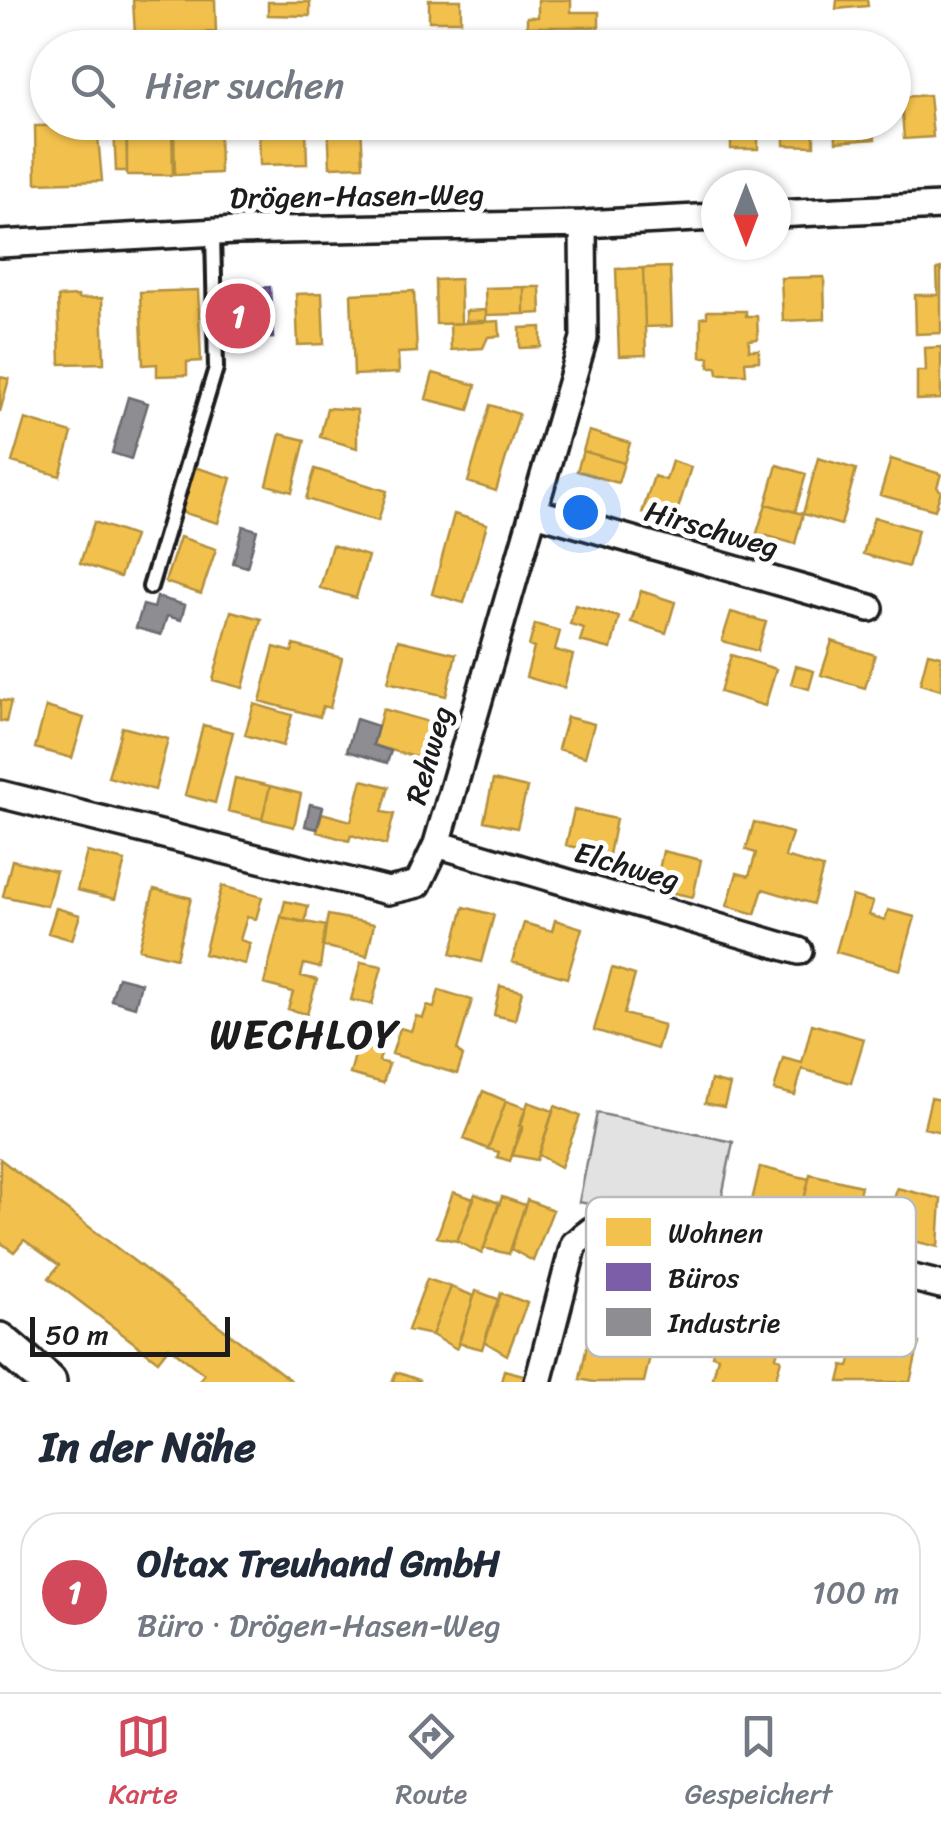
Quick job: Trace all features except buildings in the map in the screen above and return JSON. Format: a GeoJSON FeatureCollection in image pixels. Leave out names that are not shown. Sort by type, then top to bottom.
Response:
{"type":"FeatureCollection","features":[{"type":"Feature","properties":{"kind":"street"},"geometry":{"type":"LineString","coordinates":[[791,213],[941,206]]}},
{"type":"Feature","properties":{"kind":"street","name":"Drögen-Hasen-Weg"},"geometry":{"type":"LineString","coordinates":[[0,244],[213,233],[701,218]]}},
{"type":"Feature","properties":{"kind":"street","name":"Rehweg"},"geometry":{"type":"LineString","coordinates":[[0,794],[388,891],[418,884],[437,844],[584,338],[582,224]]}},
{"type":"Feature","properties":{"kind":"street","name":"Hirschweg"},"geometry":{"type":"LineString","coordinates":[[535,512],[870,608]]}},
{"type":"Feature","properties":{"kind":"street","name":"Elchweg"},"geometry":{"type":"LineString","coordinates":[[437,844],[798,951]]}},
{"type":"Feature","properties":{"kind":"street"},"geometry":{"type":"LineString","coordinates":[[538,1382],[574,1244],[586,1235]]}},
{"type":"Feature","properties":{"kind":"street"},"geometry":{"type":"LineString","coordinates":[[916,1279],[941,1285]]}},
{"type":"Feature","properties":{"kind":"street"},"geometry":{"type":"LineString","coordinates":[[0,1342],[48,1382]]}},
{"type":"Feature","properties":{"kind":"lane"},"geometry":{"type":"LineString","coordinates":[[150,587],[216,368],[213,233]]}},
{"type":"Feature","properties":{"kind":"shaded area"},"geometry":{"type":"Polygon","coordinates":[[[597,1113],[733,1142],[722,1197],[586,1197],[586,1203],[579,1202],[597,1113]]]}},
{"type":"Feature","properties":{"kind":"place","name":"Oltax Treuhand GmbH"},"geometry":{"type":"Point","coordinates":[238,316]}},
{"type":"Feature","properties":{"kind":"district","name":"WECHLOY"},"geometry":{"type":"Point","coordinates":[305,1034]}}]}
